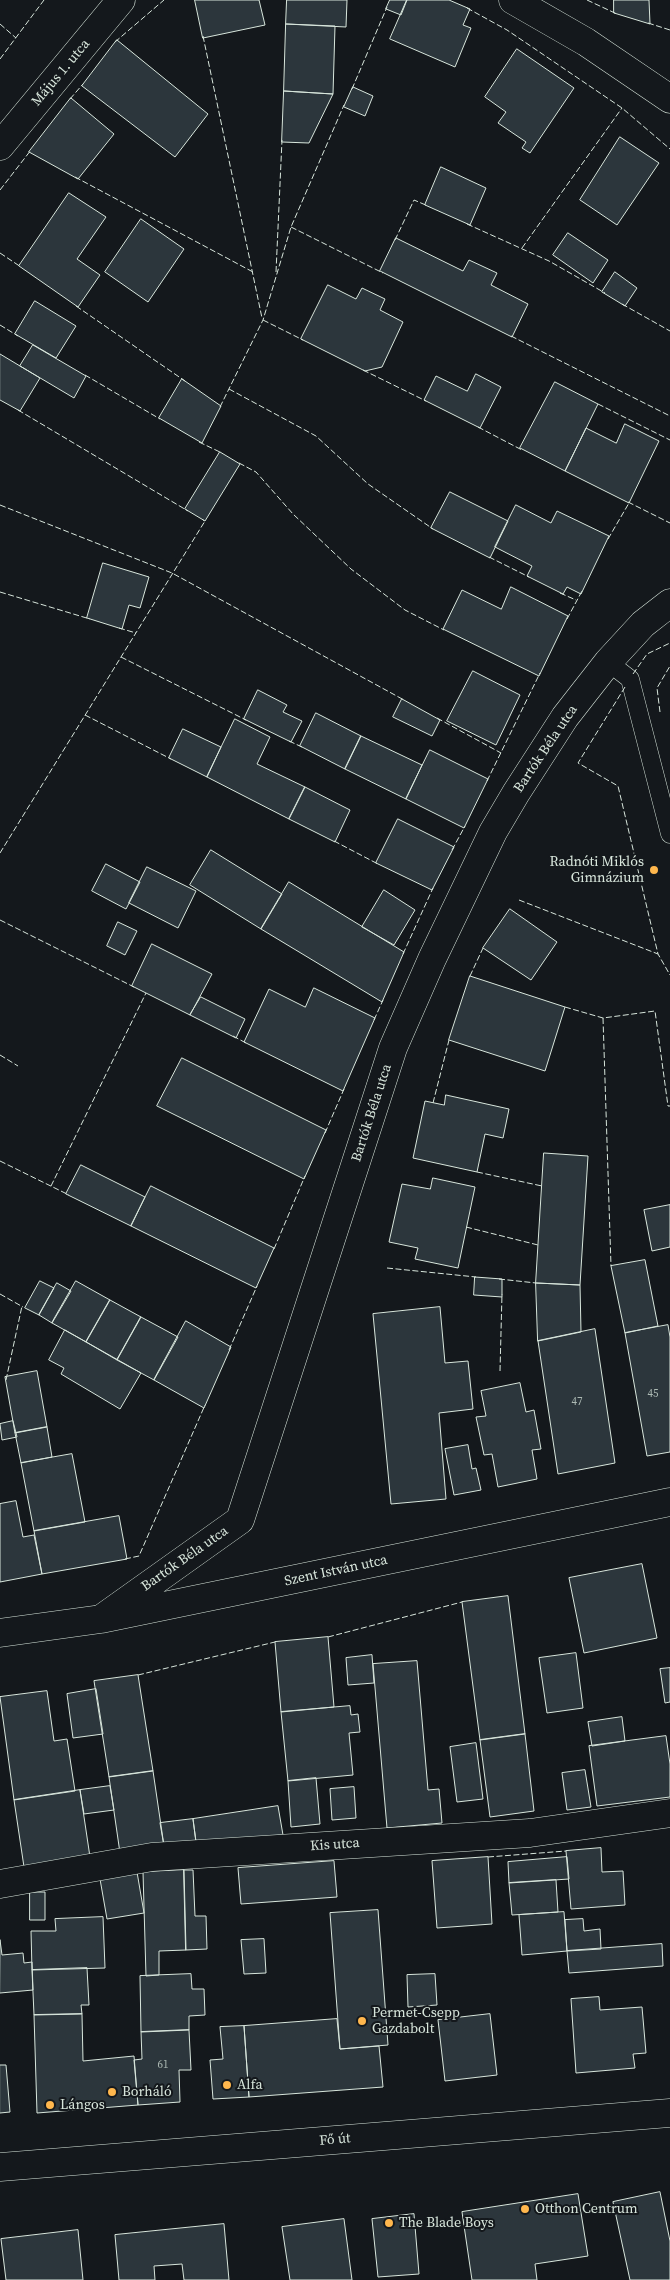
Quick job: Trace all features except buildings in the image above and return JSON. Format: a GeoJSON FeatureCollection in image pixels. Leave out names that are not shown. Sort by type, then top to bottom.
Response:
{"type":"FeatureCollection","features":[{"type":"Feature","properties":{"kind":"street","name":"Május 1. utca"},"geometry":{"type":"LineString","coordinates":[[0,146],[121,0]]}},
{"type":"Feature","properties":{"kind":"street"},"geometry":{"type":"LineString","coordinates":[[512,0],[586,42],[670,99]]}},
{"type":"Feature","properties":{"kind":"street","name":"Bartók Béla utca"},"geometry":{"type":"LineString","coordinates":[[101,1619],[240,1520],[394,1048],[428,968],[493,832],[566,717],[608,662],[643,624],[670,603]]}},
{"type":"Feature","properties":{"kind":"street","name":"Szent István utca"},"geometry":{"type":"LineString","coordinates":[[0,1633],[101,1619],[670,1502]]}},
{"type":"Feature","properties":{"kind":"street","name":"Kis utca"},"geometry":{"type":"LineString","coordinates":[[0,1884],[152,1857],[530,1833],[670,1813]]}},
{"type":"Feature","properties":{"kind":"street","name":"Fő út"},"geometry":{"type":"LineString","coordinates":[[0,2167],[670,2113]]}},
{"type":"Feature","properties":{"kind":"lane"},"geometry":{"type":"LineString","coordinates":[[608,662],[630,679],[670,834]]}},
{"type":"Feature","properties":{"kind":"fence"},"geometry":{"type":"LineString","coordinates":[[0,59],[44,0]]}},
{"type":"Feature","properties":{"kind":"fence"},"geometry":{"type":"LineString","coordinates":[[115,42],[164,0]]}},
{"type":"Feature","properties":{"kind":"fence"},"geometry":{"type":"LineString","coordinates":[[587,0],[617,14]]}},
{"type":"Feature","properties":{"kind":"fence"},"geometry":{"type":"LineString","coordinates":[[352,89],[387,7]]}},
{"type":"Feature","properties":{"kind":"fence"},"geometry":{"type":"LineString","coordinates":[[467,8],[507,30],[622,108],[670,149]]}},
{"type":"Feature","properties":{"kind":"fence"},"geometry":{"type":"LineString","coordinates":[[648,23],[670,30]]}},
{"type":"Feature","properties":{"kind":"fence"},"geometry":{"type":"LineString","coordinates":[[0,24],[16,38]]}},
{"type":"Feature","properties":{"kind":"fence"},"geometry":{"type":"LineString","coordinates":[[203,36],[262,318]]}},
{"type":"Feature","properties":{"kind":"fence"},"geometry":{"type":"LineString","coordinates":[[70,99],[83,84]]}},
{"type":"Feature","properties":{"kind":"fence"},"geometry":{"type":"LineString","coordinates":[[220,407],[263,320],[291,227],[344,105]]}},
{"type":"Feature","properties":{"kind":"fence"},"geometry":{"type":"LineString","coordinates":[[522,248],[622,108]]}},
{"type":"Feature","properties":{"kind":"fence"},"geometry":{"type":"LineString","coordinates":[[276,272],[282,140]]}},
{"type":"Feature","properties":{"kind":"fence"},"geometry":{"type":"LineString","coordinates":[[0,190],[31,150]]}},
{"type":"Feature","properties":{"kind":"fence"},"geometry":{"type":"LineString","coordinates":[[75,177],[253,272]]}},
{"type":"Feature","properties":{"kind":"fence"},"geometry":{"type":"LineString","coordinates":[[395,240],[414,200],[428,206]]}},
{"type":"Feature","properties":{"kind":"fence"},"geometry":{"type":"LineString","coordinates":[[467,224],[549,261],[605,293]]}},
{"type":"Feature","properties":{"kind":"fence"},"geometry":{"type":"LineString","coordinates":[[291,227],[383,273]]}},
{"type":"Feature","properties":{"kind":"fence"},"geometry":{"type":"LineString","coordinates":[[0,253],[21,267]]}},
{"type":"Feature","properties":{"kind":"fence"},"geometry":{"type":"LineString","coordinates":[[622,304],[670,331]]}},
{"type":"Feature","properties":{"kind":"fence"},"geometry":{"type":"LineString","coordinates":[[76,306],[185,381]]}},
{"type":"Feature","properties":{"kind":"fence"},"geometry":{"type":"LineString","coordinates":[[263,320],[303,340]]}},
{"type":"Feature","properties":{"kind":"fence"},"geometry":{"type":"LineString","coordinates":[[0,325],[18,336]]}},
{"type":"Feature","properties":{"kind":"fence"},"geometry":{"type":"LineString","coordinates":[[511,336],[670,416]]}},
{"type":"Feature","properties":{"kind":"fence"},"geometry":{"type":"LineString","coordinates":[[363,370],[426,401]]}},
{"type":"Feature","properties":{"kind":"fence"},"geometry":{"type":"LineString","coordinates":[[85,375],[160,419]]}},
{"type":"Feature","properties":{"kind":"fence"},"geometry":{"type":"LineString","coordinates":[[229,389],[316,436],[368,484],[433,529]]}},
{"type":"Feature","properties":{"kind":"fence"},"geometry":{"type":"LineString","coordinates":[[598,404],[670,440]]}},
{"type":"Feature","properties":{"kind":"fence"},"geometry":{"type":"LineString","coordinates":[[18,410],[188,511]]}},
{"type":"Feature","properties":{"kind":"fence"},"geometry":{"type":"LineString","coordinates":[[478,427],[522,450]]}},
{"type":"Feature","properties":{"kind":"fence"},"geometry":{"type":"LineString","coordinates":[[199,442],[222,453]]}},
{"type":"Feature","properties":{"kind":"fence"},"geometry":{"type":"LineString","coordinates":[[239,463],[256,472],[293,514],[351,569],[405,610],[444,630]]}},
{"type":"Feature","properties":{"kind":"fence"},"geometry":{"type":"LineString","coordinates":[[628,502],[670,523]]}},
{"type":"Feature","properties":{"kind":"fence"},"geometry":{"type":"LineString","coordinates":[[608,539],[629,503]]}},
{"type":"Feature","properties":{"kind":"fence"},"geometry":{"type":"LineString","coordinates":[[0,505],[172,573],[404,700]]}},
{"type":"Feature","properties":{"kind":"fence"},"geometry":{"type":"LineString","coordinates":[[0,853],[205,521],[203,520]]}},
{"type":"Feature","properties":{"kind":"fence"},"geometry":{"type":"LineString","coordinates":[[489,557],[529,577]]}},
{"type":"Feature","properties":{"kind":"fence"},"geometry":{"type":"LineString","coordinates":[[567,619],[582,591]]}},
{"type":"Feature","properties":{"kind":"fence"},"geometry":{"type":"LineString","coordinates":[[0,592],[90,619]]}},
{"type":"Feature","properties":{"kind":"fence"},"geometry":{"type":"LineString","coordinates":[[560,593],[576,600]]}},
{"type":"Feature","properties":{"kind":"fence"},"geometry":{"type":"LineString","coordinates":[[119,628],[136,633]]}},
{"type":"Feature","properties":{"kind":"fence"},"geometry":{"type":"LineString","coordinates":[[633,674],[647,654],[670,643]]}},
{"type":"Feature","properties":{"kind":"fence"},"geometry":{"type":"LineString","coordinates":[[121,657],[246,720]]}},
{"type":"Feature","properties":{"kind":"fence"},"geometry":{"type":"LineString","coordinates":[[660,712],[657,688],[670,666]]}},
{"type":"Feature","properties":{"kind":"fence"},"geometry":{"type":"LineString","coordinates":[[487,781],[540,673]]}},
{"type":"Feature","properties":{"kind":"fence"},"geometry":{"type":"LineString","coordinates":[[625,687],[578,763],[618,786],[658,954],[670,975]]}},
{"type":"Feature","properties":{"kind":"fence"},"geometry":{"type":"LineString","coordinates":[[85,715],[171,759]]}},
{"type":"Feature","properties":{"kind":"fence"},"geometry":{"type":"LineString","coordinates":[[437,718],[501,753]]}},
{"type":"Feature","properties":{"kind":"fence"},"geometry":{"type":"LineString","coordinates":[[289,741],[302,747]]}},
{"type":"Feature","properties":{"kind":"fence"},"geometry":{"type":"LineString","coordinates":[[452,850],[465,826]]}},
{"type":"Feature","properties":{"kind":"fence"},"geometry":{"type":"LineString","coordinates":[[334,841],[378,864]]}},
{"type":"Feature","properties":{"kind":"fence"},"geometry":{"type":"LineString","coordinates":[[403,954],[433,888]]}},
{"type":"Feature","properties":{"kind":"fence"},"geometry":{"type":"LineString","coordinates":[[519,900],[658,954]]}},
{"type":"Feature","properties":{"kind":"fence"},"geometry":{"type":"LineString","coordinates":[[0,920],[134,987]]}},
{"type":"Feature","properties":{"kind":"fence"},"geometry":{"type":"LineString","coordinates":[[470,976],[483,948]]}},
{"type":"Feature","properties":{"kind":"fence"},"geometry":{"type":"LineString","coordinates":[[51,1186],[146,993]]}},
{"type":"Feature","properties":{"kind":"fence"},"geometry":{"type":"LineString","coordinates":[[374,1020],[383,1000]]}},
{"type":"Feature","properties":{"kind":"fence"},"geometry":{"type":"LineString","coordinates":[[565,1007],[603,1018],[655,1011],[668,1106],[670,1106]]}},
{"type":"Feature","properties":{"kind":"fence"},"geometry":{"type":"LineString","coordinates":[[603,1018],[611,1266]]}},
{"type":"Feature","properties":{"kind":"fence"},"geometry":{"type":"LineString","coordinates":[[233,1036],[246,1043]]}},
{"type":"Feature","properties":{"kind":"fence"},"geometry":{"type":"LineString","coordinates":[[433,1103],[449,1040]]}},
{"type":"Feature","properties":{"kind":"fence"},"geometry":{"type":"LineString","coordinates":[[0,1055],[18,1066]]}},
{"type":"Feature","properties":{"kind":"fence"},"geometry":{"type":"LineString","coordinates":[[325,1133],[344,1089]]}},
{"type":"Feature","properties":{"kind":"fence"},"geometry":{"type":"LineString","coordinates":[[0,1161],[69,1195]]}},
{"type":"Feature","properties":{"kind":"fence"},"geometry":{"type":"LineString","coordinates":[[477,1172],[542,1186]]}},
{"type":"Feature","properties":{"kind":"fence"},"geometry":{"type":"LineString","coordinates":[[274,1249],[305,1176]]}},
{"type":"Feature","properties":{"kind":"fence"},"geometry":{"type":"LineString","coordinates":[[466,1227],[538,1245]]}},
{"type":"Feature","properties":{"kind":"fence"},"geometry":{"type":"LineString","coordinates":[[387,1268],[476,1277]]}},
{"type":"Feature","properties":{"kind":"fence"},"geometry":{"type":"LineString","coordinates":[[499,1279],[536,1283]]}},
{"type":"Feature","properties":{"kind":"fence"},"geometry":{"type":"LineString","coordinates":[[229,1350],[257,1286]]}},
{"type":"Feature","properties":{"kind":"fence"},"geometry":{"type":"LineString","coordinates":[[0,1294],[23,1307]]}},
{"type":"Feature","properties":{"kind":"fence"},"geometry":{"type":"LineString","coordinates":[[500,1371],[502,1294]]}},
{"type":"Feature","properties":{"kind":"fence"},"geometry":{"type":"LineString","coordinates":[[6,1380],[22,1306]]}},
{"type":"Feature","properties":{"kind":"fence"},"geometry":{"type":"LineString","coordinates":[[125,1559],[139,1556],[205,1405]]}},
{"type":"Feature","properties":{"kind":"fence"},"geometry":{"type":"LineString","coordinates":[[328,1637],[462,1602]]}},
{"type":"Feature","properties":{"kind":"fence"},"geometry":{"type":"LineString","coordinates":[[138,1675],[275,1642]]}},
{"type":"Feature","properties":{"kind":"fence"},"geometry":{"type":"LineString","coordinates":[[488,1857],[566,1851]]}},
{"type":"Feature","properties":{"kind":"place","name":"Radnóti Miklós Gimnázium"},"geometry":{"type":"Point","coordinates":[654,870]}},
{"type":"Feature","properties":{"kind":"place","name":"Permet-Csepp Gazdabolt"},"geometry":{"type":"Point","coordinates":[362,2021]}},
{"type":"Feature","properties":{"kind":"place","name":"Alfa"},"geometry":{"type":"Point","coordinates":[227,2085]}},
{"type":"Feature","properties":{"kind":"place","name":"Borháló"},"geometry":{"type":"Point","coordinates":[112,2092]}},
{"type":"Feature","properties":{"kind":"place","name":"Lángos"},"geometry":{"type":"Point","coordinates":[50,2105]}},
{"type":"Feature","properties":{"kind":"place","name":"Otthon Centrum"},"geometry":{"type":"Point","coordinates":[525,2209]}},
{"type":"Feature","properties":{"kind":"place","name":"The Blade Boys"},"geometry":{"type":"Point","coordinates":[389,2223]}}]}
